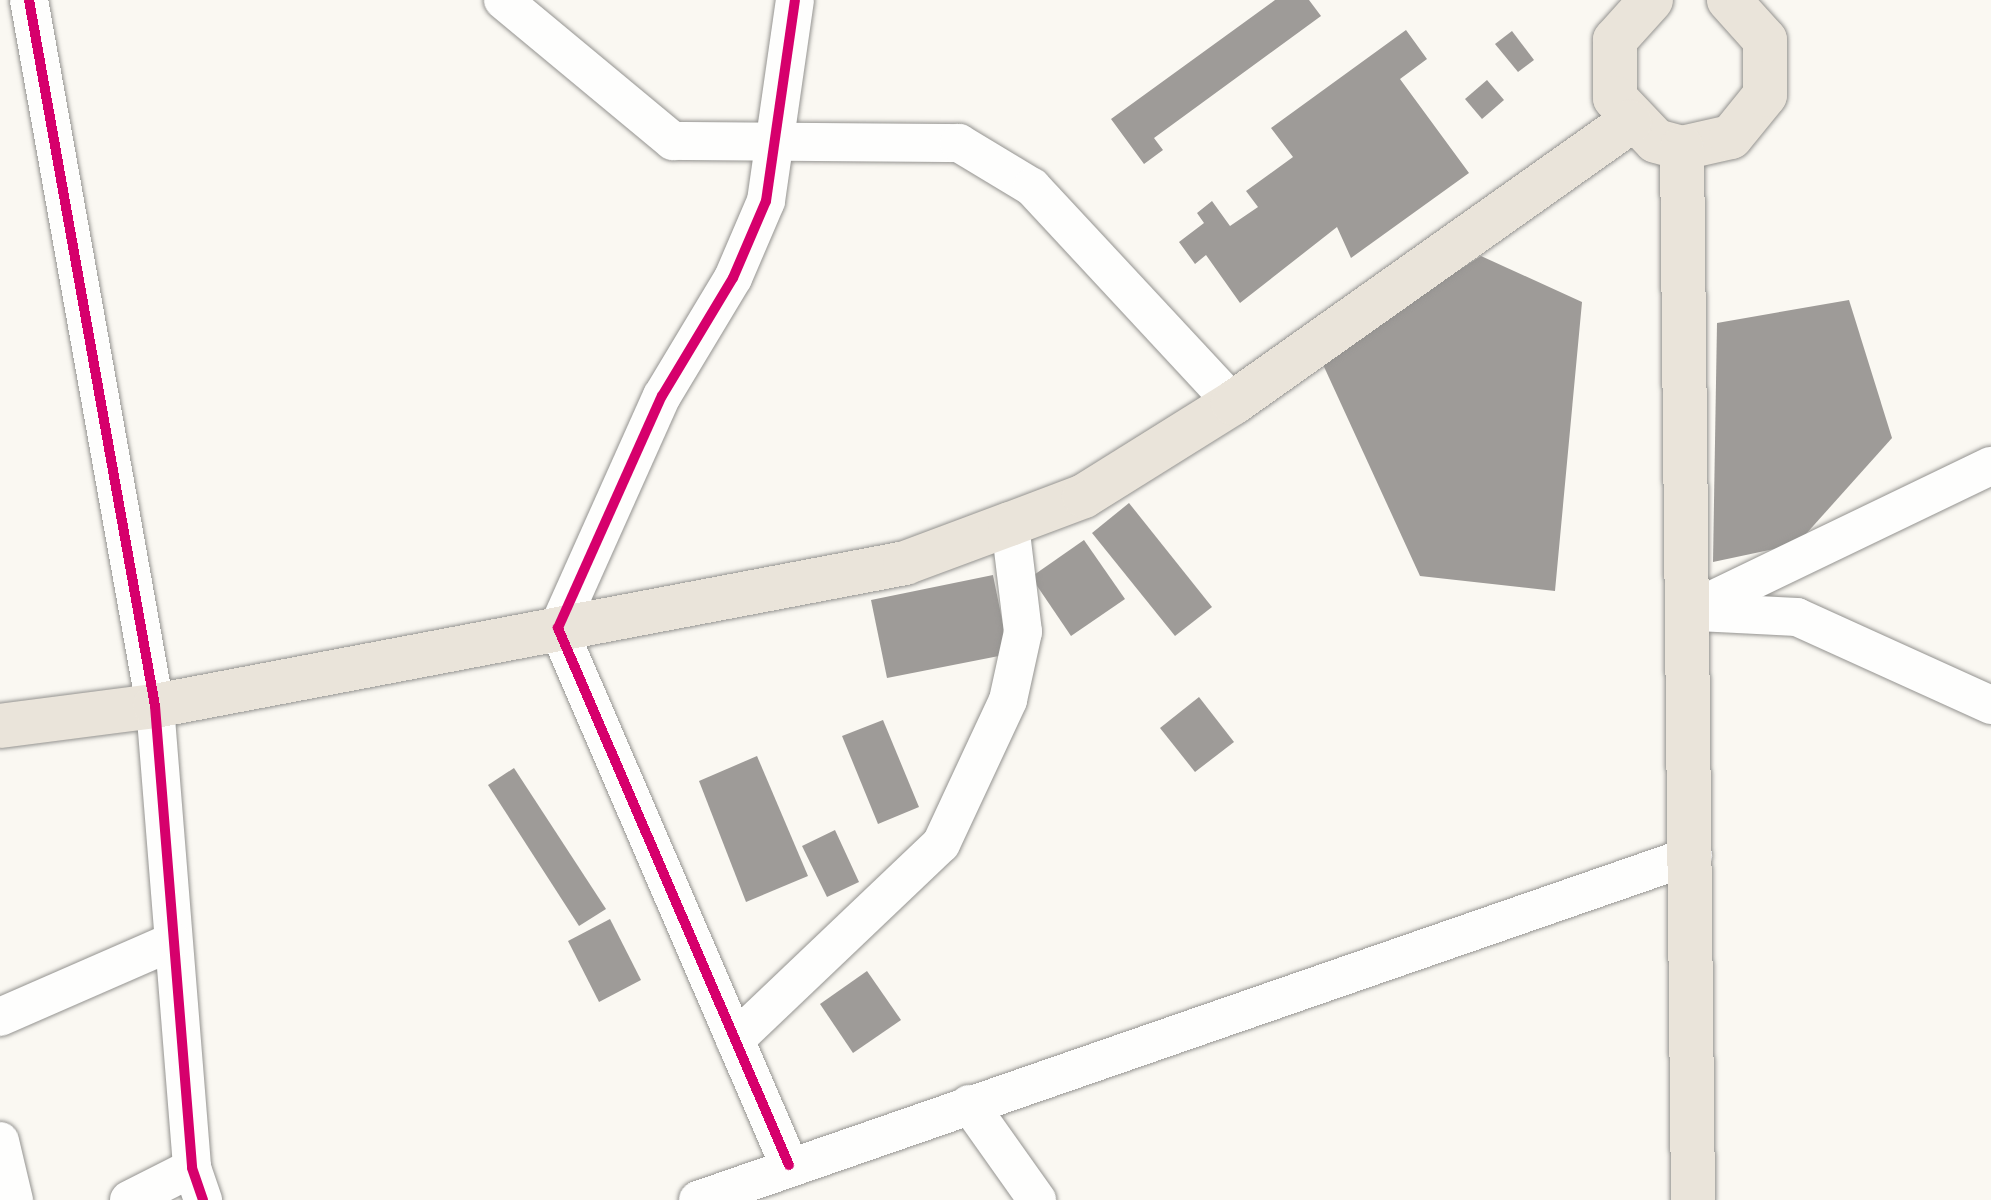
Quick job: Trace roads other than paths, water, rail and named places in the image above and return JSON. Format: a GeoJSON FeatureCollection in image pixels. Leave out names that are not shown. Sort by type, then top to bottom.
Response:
{"type":"FeatureCollection","features":[{"type":"Feature","properties":{"kind":"main road"},"geometry":{"type":"LineString","coordinates":[[1630,5],[1610,67],[1630,122],[1682,148],[1731,137],[1765,95],[1765,40],[1749,5]]}},
{"type":"Feature","properties":{"kind":"main road"},"geometry":{"type":"LineString","coordinates":[[0,726],[155,706],[905,563],[1084,496],[1233,403],[1630,122]]}},
{"type":"Feature","properties":{"kind":"main road"},"geometry":{"type":"LineString","coordinates":[[1682,148],[1693,855],[1693,1200]]}},
{"type":"Feature","properties":{"kind":"street"},"geometry":{"type":"LineString","coordinates":[[29,0],[155,706],[172,942],[198,1184],[129,1200]]}},
{"type":"Feature","properties":{"kind":"street"},"geometry":{"type":"LineString","coordinates":[[503,0],[673,141],[959,143],[1032,187],[1233,403]]}},
{"type":"Feature","properties":{"kind":"street"},"geometry":{"type":"LineString","coordinates":[[789,1165],[558,628],[662,396],[733,278],[766,201],[779,142],[795,0]]}},
{"type":"Feature","properties":{"kind":"street"},"geometry":{"type":"LineString","coordinates":[[1687,612],[1991,466]]}},
{"type":"Feature","properties":{"kind":"street"},"geometry":{"type":"LineString","coordinates":[[735,1040],[941,844],[1008,700],[1023,632],[1010,524]]}},
{"type":"Feature","properties":{"kind":"street"},"geometry":{"type":"LineString","coordinates":[[1687,612],[1797,617],[1991,705]]}},
{"type":"Feature","properties":{"kind":"street"},"geometry":{"type":"LineString","coordinates":[[698,1200],[789,1165],[1693,855]]}},
{"type":"Feature","properties":{"kind":"street"},"geometry":{"type":"LineString","coordinates":[[0,1017],[172,942]]}},
{"type":"Feature","properties":{"kind":"street"},"geometry":{"type":"LineString","coordinates":[[969,1104],[1037,1200]]}},
{"type":"Feature","properties":{"kind":"street"},"geometry":{"type":"LineString","coordinates":[[0,1141],[14,1200]]}}]}
